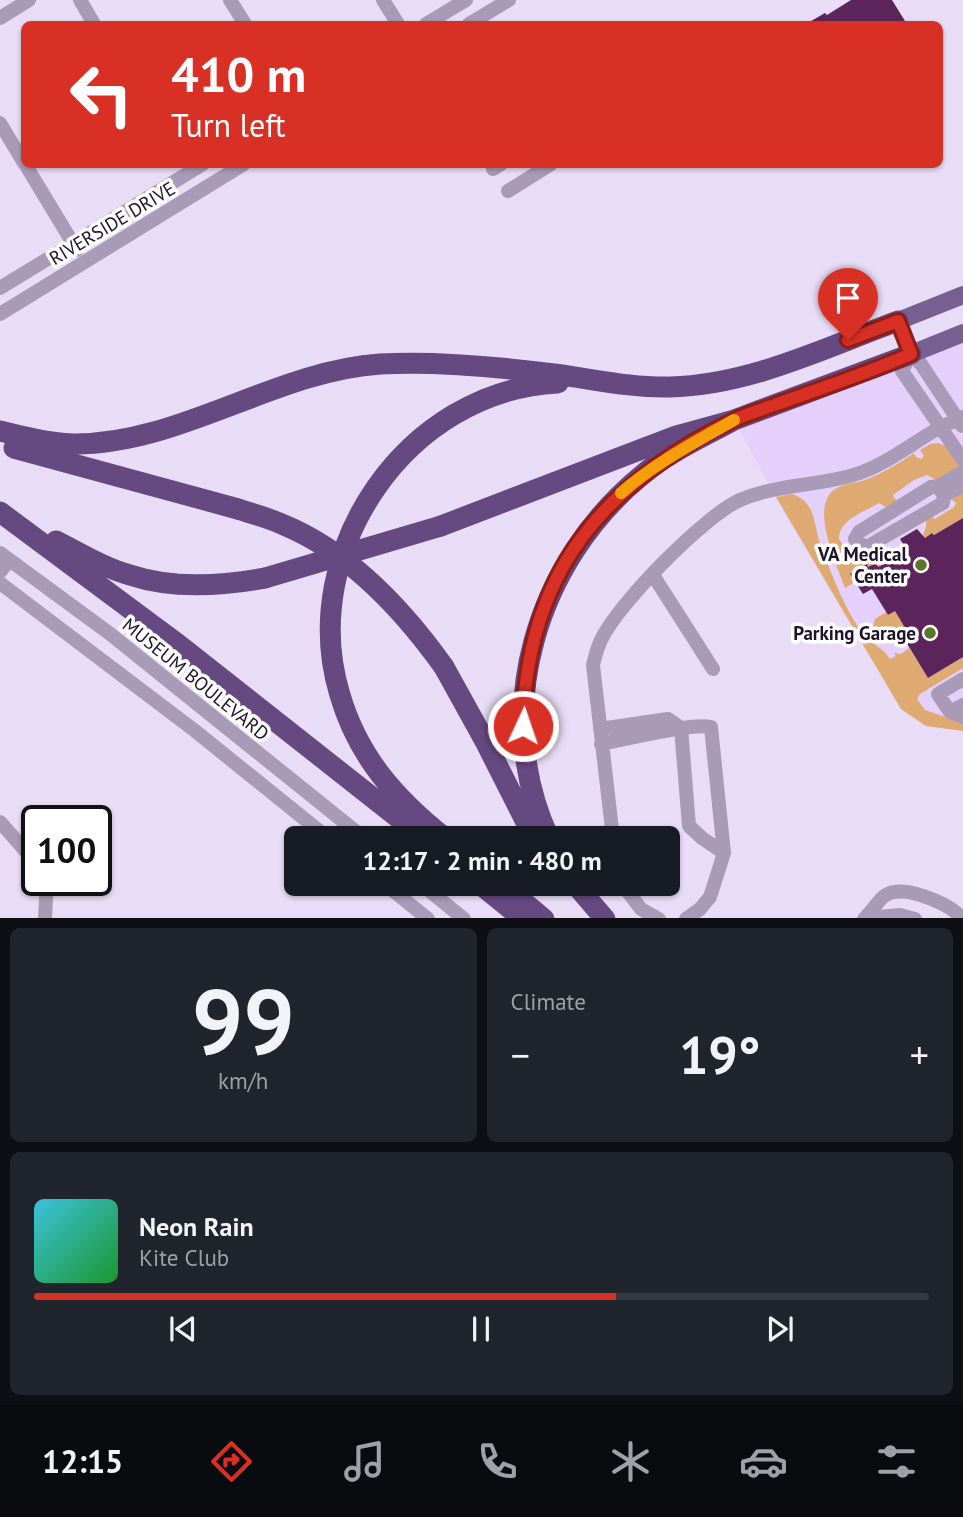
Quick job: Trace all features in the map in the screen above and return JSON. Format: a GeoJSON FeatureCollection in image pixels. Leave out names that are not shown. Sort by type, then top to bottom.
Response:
{"type":"FeatureCollection","features":[{"type":"Feature","properties":{"kind":"highway"},"geometry":{"type":"LineString","coordinates":[[431,826],[397,796],[364,752],[339,695],[333,666],[329,611],[345,545],[360,512],[379,482],[407,451],[435,427],[459,412],[514,390],[544,384],[595,382],[667,387],[721,382],[773,368],[898,321]]}},
{"type":"Feature","properties":{"kind":"highway"},"geometry":{"type":"LineString","coordinates":[[2,514],[130,576],[201,584],[265,578],[441,526],[676,436],[734,420],[911,354]]}},
{"type":"Feature","properties":{"kind":"highway"},"geometry":{"type":"LineString","coordinates":[[0,431],[73,444],[106,442],[148,433],[334,371],[379,364],[435,364],[555,374],[595,382]]}},
{"type":"Feature","properties":{"kind":"highway"},"geometry":{"type":"LineString","coordinates":[[544,826],[531,789],[525,758],[523,699],[531,646],[551,590],[578,542],[615,498],[654,466],[734,420]]}},
{"type":"Feature","properties":{"kind":"highway"},"geometry":{"type":"LineString","coordinates":[[0,443],[238,509],[285,525],[347,564],[400,612],[444,667],[528,826]]}},
{"type":"Feature","properties":{"kind":"highway"},"geometry":{"type":"LineString","coordinates":[[2,514],[201,662],[409,826]]}},
{"type":"Feature","properties":{"kind":"highway"},"geometry":{"type":"LineString","coordinates":[[495,896],[522,918]]}},
{"type":"Feature","properties":{"kind":"highway"},"geometry":{"type":"LineString","coordinates":[[516,896],[543,918]]}},
{"type":"Feature","properties":{"kind":"highway"},"geometry":{"type":"LineString","coordinates":[[570,896],[586,918]]}},
{"type":"Feature","properties":{"kind":"highway"},"geometry":{"type":"LineString","coordinates":[[585,896],[604,918]]}},
{"type":"Feature","properties":{"kind":"main road"},"geometry":{"type":"LineString","coordinates":[[963,295],[898,321],[911,354],[963,333]]}},
{"type":"Feature","properties":{"kind":"street"},"geometry":{"type":"LineString","coordinates":[[0,18],[29,0]]}},
{"type":"Feature","properties":{"kind":"street"},"geometry":{"type":"LineString","coordinates":[[80,0],[92,21]]}},
{"type":"Feature","properties":{"kind":"street"},"geometry":{"type":"LineString","coordinates":[[230,0],[243,21]]}},
{"type":"Feature","properties":{"kind":"street"},"geometry":{"type":"LineString","coordinates":[[383,0],[396,21]]}},
{"type":"Feature","properties":{"kind":"street"},"geometry":{"type":"LineString","coordinates":[[431,21],[466,0]]}},
{"type":"Feature","properties":{"kind":"street"},"geometry":{"type":"LineString","coordinates":[[478,21],[509,0]]}},
{"type":"Feature","properties":{"kind":"street"},"geometry":{"type":"LineString","coordinates":[[0,123],[21,157]]}},
{"type":"Feature","properties":{"kind":"street"},"geometry":{"type":"LineString","coordinates":[[27,168],[84,262]]}},
{"type":"Feature","properties":{"kind":"street","name":"RIVERSIDE DRIVE"},"geometry":{"type":"LineString","coordinates":[[0,314],[238,168]]}},
{"type":"Feature","properties":{"kind":"street"},"geometry":{"type":"LineString","coordinates":[[508,191],[545,168]]}},
{"type":"Feature","properties":{"kind":"street"},"geometry":{"type":"LineString","coordinates":[[182,170],[196,194]]}},
{"type":"Feature","properties":{"kind":"street","name":"RIVERSIDE DRIVE"},"geometry":{"type":"LineString","coordinates":[[0,288],[182,170]]}},
{"type":"Feature","properties":{"kind":"street"},"geometry":{"type":"LineString","coordinates":[[612,826],[593,665],[601,639],[612,622],[653,575],[713,517],[737,501],[770,491],[847,477],[877,466],[942,426],[962,421],[911,354],[902,371],[942,426],[963,460]]}},
{"type":"Feature","properties":{"kind":"street"},"geometry":{"type":"LineString","coordinates":[[941,491],[963,472]]}},
{"type":"Feature","properties":{"kind":"street"},"geometry":{"type":"LineString","coordinates":[[941,491],[943,503],[880,541],[866,548],[855,539],[859,531],[931,487],[941,491],[963,485]]}},
{"type":"Feature","properties":{"kind":"street","name":"MUSEUM BOULEVARD"},"geometry":{"type":"LineString","coordinates":[[3,562],[109,634],[349,826]]}},
{"type":"Feature","properties":{"kind":"street"},"geometry":{"type":"LineString","coordinates":[[653,575],[713,669]]}},
{"type":"Feature","properties":{"kind":"street"},"geometry":{"type":"LineString","coordinates":[[0,583],[94,652],[313,826]]}},
{"type":"Feature","properties":{"kind":"street"},"geometry":{"type":"LineString","coordinates":[[94,652],[109,634]]}},
{"type":"Feature","properties":{"kind":"street"},"geometry":{"type":"LineString","coordinates":[[959,711],[938,694],[963,679]]}},
{"type":"Feature","properties":{"kind":"street"},"geometry":{"type":"LineString","coordinates":[[194,730],[208,712]]}},
{"type":"Feature","properties":{"kind":"street"},"geometry":{"type":"LineString","coordinates":[[601,737],[703,725],[711,727],[724,853],[710,897],[687,918]]}},
{"type":"Feature","properties":{"kind":"street"},"geometry":{"type":"LineString","coordinates":[[681,728],[689,826],[724,853]]}},
{"type":"Feature","properties":{"kind":"street"},"geometry":{"type":"LineString","coordinates":[[307,821],[321,803]]}},
{"type":"Feature","properties":{"kind":"street"},"geometry":{"type":"LineString","coordinates":[[0,822],[21,846]]}},
{"type":"Feature","properties":{"kind":"street"},"geometry":{"type":"LineString","coordinates":[[867,915],[886,895],[895,892],[914,893],[950,906],[959,915]]}},
{"type":"Feature","properties":{"kind":"street"},"geometry":{"type":"LineString","coordinates":[[45,918],[46,896]]}},
{"type":"Feature","properties":{"kind":"street"},"geometry":{"type":"LineString","coordinates":[[399,896],[427,918]]}},
{"type":"Feature","properties":{"kind":"street"},"geometry":{"type":"LineString","coordinates":[[431,896],[447,914]]}},
{"type":"Feature","properties":{"kind":"street"},"geometry":{"type":"LineString","coordinates":[[631,896],[641,909],[657,918]]}},
{"type":"Feature","properties":{"kind":"street"},"geometry":{"type":"LineString","coordinates":[[867,915],[900,915],[911,918]]}},
{"type":"Feature","properties":{"kind":"shaded area"},"geometry":{"type":"Polygon","coordinates":[[[963,333],[963,731],[926,726],[901,709],[785,514],[734,420],[963,333]]]}},
{"type":"Feature","properties":{"kind":"shaded area"},"geometry":{"type":"Polygon","coordinates":[[[938,443],[946,446],[959,468],[940,482],[927,475],[914,480],[893,495],[899,502],[889,509],[879,503],[843,526],[839,539],[852,559],[860,554],[871,560],[888,549],[901,552],[902,555],[878,567],[876,563],[868,567],[866,564],[851,574],[855,582],[845,588],[831,550],[824,519],[829,494],[839,487],[878,474],[914,453],[921,459],[924,456],[920,450],[938,443]]]}},
{"type":"Feature","properties":{"kind":"shaded area"},"geometry":{"type":"Polygon","coordinates":[[[963,490],[963,518],[925,538],[923,535],[929,515],[935,519],[954,507],[956,503],[951,499],[963,490]]]}},
{"type":"Feature","properties":{"kind":"shaded area"},"geometry":{"type":"Polygon","coordinates":[[[792,494],[810,508],[835,582],[853,619],[867,638],[890,659],[896,656],[894,653],[901,654],[909,648],[928,678],[963,657],[963,668],[920,694],[917,699],[925,710],[963,723],[963,731],[926,726],[901,709],[776,497],[792,494]]]}},
{"type":"Feature","properties":{"kind":"shaded area"},"geometry":{"type":"Polygon","coordinates":[[[934,608],[897,630],[903,637],[893,641],[873,627],[875,619],[886,612],[888,615],[895,611],[934,608]]]}},
{"type":"Feature","properties":{"kind":"building"},"geometry":{"type":"Polygon","coordinates":[[[851,0],[892,0],[905,21],[811,21],[825,13],[827,15],[851,0]]]}},
{"type":"Feature","properties":{"kind":"building"},"geometry":{"type":"Polygon","coordinates":[[[963,518],[963,657],[928,678],[898,629],[904,626],[895,611],[888,615],[872,589],[863,594],[850,574],[867,564],[868,567],[876,563],[878,567],[902,555],[900,553],[906,549],[900,539],[917,529],[925,538],[963,518]]]}},
{"type":"Feature","properties":{"kind":"slow traffic"},"geometry":{"type":"LineString","coordinates":[[621,493],[665,459],[734,420]]}},
{"type":"Feature","properties":{"kind":"place","name":"VA Medical Center"},"geometry":{"type":"Point","coordinates":[921,565]}},
{"type":"Feature","properties":{"kind":"place","name":"Parking Garage"},"geometry":{"type":"Point","coordinates":[930,633]}},
{"type":"Feature","properties":{"kind":"route"},"geometry":{"type":"LineString","coordinates":[[523,726],[527,669],[540,617],[564,566],[597,518],[644,473],[734,420],[911,354],[898,321],[848,340]]}}]}
